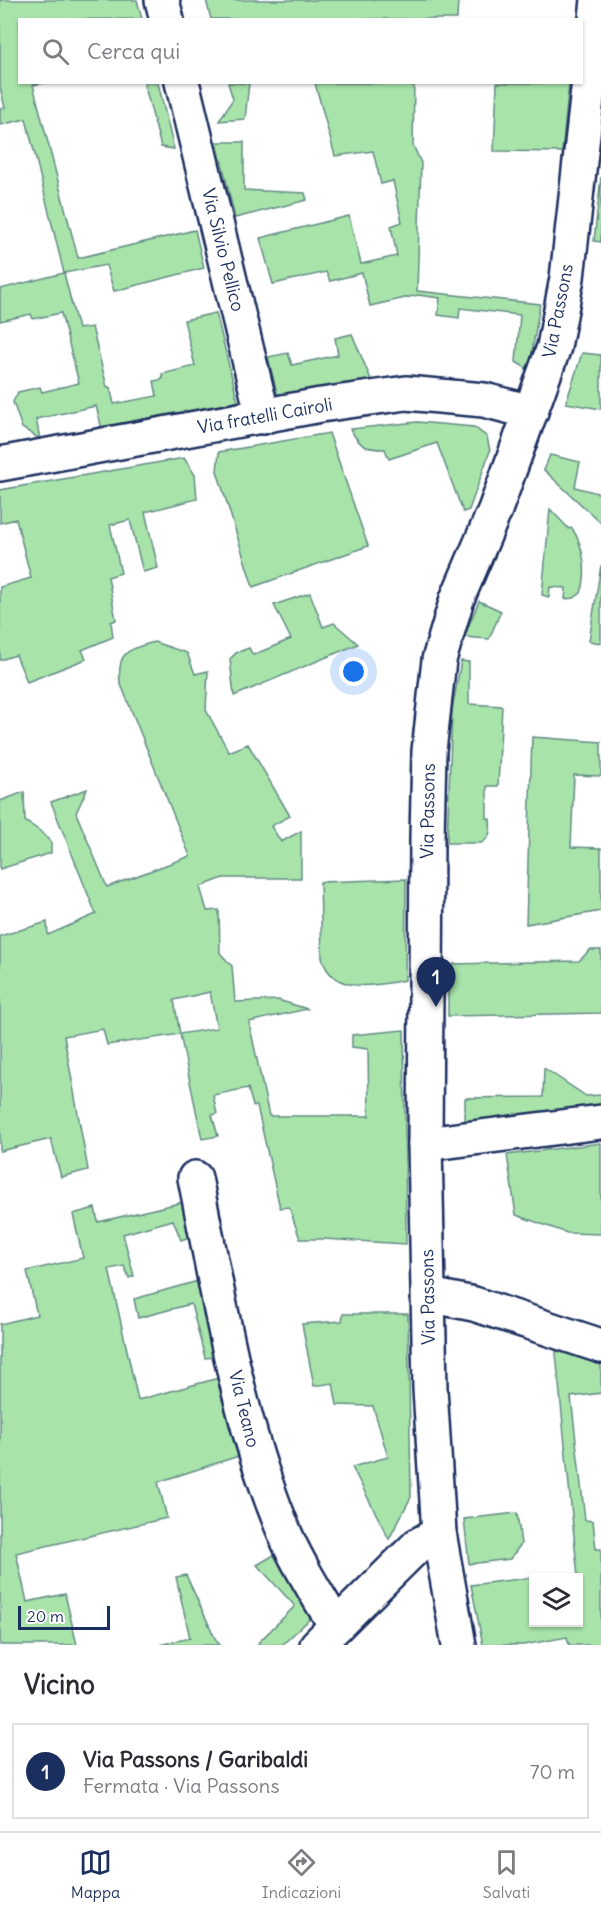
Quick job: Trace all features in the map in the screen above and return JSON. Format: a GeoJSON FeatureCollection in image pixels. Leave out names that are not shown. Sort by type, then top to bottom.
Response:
{"type":"FeatureCollection","features":[{"type":"Feature","properties":{"kind":"street"},"geometry":{"type":"LineString","coordinates":[[162,0],[166,18]]}},
{"type":"Feature","properties":{"kind":"street","name":"Via Passons"},"geometry":{"type":"LineString","coordinates":[[459,1645],[439,1533],[430,1389],[425,1144],[429,751],[439,660],[457,599],[495,510],[554,348],[567,278],[597,61],[598,0]]}},
{"type":"Feature","properties":{"kind":"street","name":"Via Silvio Pellico"},"geometry":{"type":"LineString","coordinates":[[182,84],[263,417]]}},
{"type":"Feature","properties":{"kind":"street","name":"Via fratelli Cairoli"},"geometry":{"type":"LineString","coordinates":[[0,464],[321,405],[406,393],[484,400],[531,412]]}},
{"type":"Feature","properties":{"kind":"street"},"geometry":{"type":"LineString","coordinates":[[425,1144],[601,1122]]}},
{"type":"Feature","properties":{"kind":"street","name":"Via Teano"},"geometry":{"type":"LineString","coordinates":[[195,1178],[235,1376],[258,1464],[326,1635]]}},
{"type":"Feature","properties":{"kind":"street"},"geometry":{"type":"LineString","coordinates":[[429,1295],[474,1304],[601,1346]]}},
{"type":"Feature","properties":{"kind":"street"},"geometry":{"type":"LineString","coordinates":[[326,1635],[418,1545],[439,1533]]}},
{"type":"Feature","properties":{"kind":"green space"},"geometry":{"type":"Polygon","coordinates":[[[0,0],[137,0],[142,18],[18,18],[18,84],[38,84],[33,85],[78,258],[195,230],[204,268],[114,291],[106,265],[64,273],[26,119],[0,125],[0,109],[5,108],[0,87],[0,0]]]}},
{"type":"Feature","properties":{"kind":"green space"},"geometry":{"type":"Polygon","coordinates":[[[206,0],[458,0],[457,18],[211,18],[206,0]]]}},
{"type":"Feature","properties":{"kind":"green space"},"geometry":{"type":"Polygon","coordinates":[[[144,84],[158,84],[174,149],[161,147],[144,84]]]}},
{"type":"Feature","properties":{"kind":"green space"},"geometry":{"type":"Polygon","coordinates":[[[228,84],[249,84],[245,119],[219,121],[233,99],[228,84]]]}},
{"type":"Feature","properties":{"kind":"green space"},"geometry":{"type":"Polygon","coordinates":[[[315,84],[414,84],[413,145],[421,163],[417,291],[540,304],[529,370],[516,362],[520,315],[460,308],[459,318],[438,315],[440,298],[418,295],[370,306],[362,273],[330,281],[326,272],[273,284],[260,238],[349,216],[361,264],[397,256],[391,226],[402,222],[393,181],[381,184],[373,151],[335,156],[315,84]]]}},
{"type":"Feature","properties":{"kind":"green space"},"geometry":{"type":"Polygon","coordinates":[[[497,84],[569,84],[562,152],[494,151],[497,84]]]}},
{"type":"Feature","properties":{"kind":"green space"},"geometry":{"type":"Polygon","coordinates":[[[217,142],[244,142],[244,190],[305,193],[307,200],[235,218],[217,142]]]}},
{"type":"Feature","properties":{"kind":"green space"},"geometry":{"type":"Polygon","coordinates":[[[601,177],[601,242],[594,241],[601,177]]]}},
{"type":"Feature","properties":{"kind":"green space"},"geometry":{"type":"Polygon","coordinates":[[[64,273],[78,329],[92,327],[107,387],[110,387],[114,404],[157,396],[154,381],[163,379],[162,374],[195,366],[184,320],[216,313],[239,406],[102,429],[96,406],[36,419],[40,439],[22,428],[13,402],[18,392],[40,387],[42,392],[79,383],[61,313],[33,319],[31,314],[0,321],[0,289],[64,273]]]}},
{"type":"Feature","properties":{"kind":"green space"},"geometry":{"type":"Polygon","coordinates":[[[352,334],[372,382],[279,401],[268,357],[288,353],[292,365],[338,355],[335,338],[352,334]]]}},
{"type":"Feature","properties":{"kind":"green space"},"geometry":{"type":"Polygon","coordinates":[[[582,353],[601,355],[601,409],[566,403],[582,353]]]}},
{"type":"Feature","properties":{"kind":"green space"},"geometry":{"type":"Polygon","coordinates":[[[417,422],[474,427],[487,437],[490,451],[469,510],[463,512],[437,443],[389,459],[385,449],[364,446],[350,429],[417,422]]]}},
{"type":"Feature","properties":{"kind":"green space"},"geometry":{"type":"Polygon","coordinates":[[[329,433],[368,546],[253,587],[217,471],[219,452],[329,433]]]}},
{"type":"Feature","properties":{"kind":"green space"},"geometry":{"type":"Polygon","coordinates":[[[550,455],[580,462],[575,487],[601,494],[601,523],[544,470],[550,455]]]}},
{"type":"Feature","properties":{"kind":"green space"},"geometry":{"type":"Polygon","coordinates":[[[184,458],[195,475],[197,499],[145,512],[158,568],[143,572],[130,520],[110,525],[121,573],[108,577],[116,620],[111,622],[113,637],[82,650],[86,659],[27,682],[16,655],[0,660],[0,587],[31,578],[16,519],[0,523],[0,490],[184,458]]]}},
{"type":"Feature","properties":{"kind":"green space"},"geometry":{"type":"Polygon","coordinates":[[[550,509],[569,529],[572,528],[582,552],[583,585],[581,593],[574,598],[565,599],[566,588],[550,587],[549,597],[542,595],[550,509]]]}},
{"type":"Feature","properties":{"kind":"green space"},"geometry":{"type":"Polygon","coordinates":[[[601,565],[601,643],[589,641],[601,565]]]}},
{"type":"Feature","properties":{"kind":"green space"},"geometry":{"type":"Polygon","coordinates":[[[310,593],[323,627],[334,623],[358,644],[234,696],[230,659],[236,653],[249,648],[253,655],[291,639],[274,605],[310,593]]]}},
{"type":"Feature","properties":{"kind":"green space"},"geometry":{"type":"Polygon","coordinates":[[[479,601],[501,611],[489,639],[464,637],[479,601]]]}},
{"type":"Feature","properties":{"kind":"green space"},"geometry":{"type":"Polygon","coordinates":[[[154,642],[187,653],[195,674],[208,671],[206,710],[229,752],[248,744],[290,816],[271,826],[281,842],[301,831],[301,878],[223,878],[200,887],[207,911],[219,910],[220,953],[232,966],[235,1002],[278,1000],[307,1009],[249,1022],[269,1116],[369,1116],[368,1049],[352,1047],[352,1035],[404,1030],[406,1244],[300,1239],[289,1207],[280,1208],[257,1106],[253,1106],[248,1088],[213,1095],[217,1114],[212,1115],[218,1136],[202,1139],[180,1034],[107,1045],[103,1029],[64,1036],[88,1170],[61,1177],[51,1139],[0,1151],[0,936],[47,922],[48,935],[96,914],[51,802],[87,789],[76,813],[107,887],[190,856],[120,682],[120,664],[126,653],[154,642]],[[210,992],[174,1000],[180,1034],[217,1028],[210,992]]]}},
{"type":"Feature","properties":{"kind":"green space"},"geometry":{"type":"Polygon","coordinates":[[[461,661],[469,662],[469,704],[502,706],[498,786],[487,786],[487,818],[490,819],[490,830],[487,839],[481,843],[447,843],[452,710],[461,661]]]}},
{"type":"Feature","properties":{"kind":"green space"},"geometry":{"type":"Polygon","coordinates":[[[532,737],[601,742],[601,776],[574,775],[571,847],[601,848],[601,911],[526,924],[532,737]]]}},
{"type":"Feature","properties":{"kind":"green space"},"geometry":{"type":"Polygon","coordinates":[[[24,792],[25,821],[51,842],[51,853],[0,869],[0,801],[24,792]]]}},
{"type":"Feature","properties":{"kind":"green space"},"geometry":{"type":"Polygon","coordinates":[[[406,879],[405,980],[356,985],[335,978],[327,970],[322,958],[320,882],[406,879]]]}},
{"type":"Feature","properties":{"kind":"green space"},"geometry":{"type":"Polygon","coordinates":[[[590,950],[601,950],[601,1013],[448,1016],[448,969],[454,964],[579,961],[590,950]]]}},
{"type":"Feature","properties":{"kind":"green space"},"geometry":{"type":"Polygon","coordinates":[[[544,1068],[586,1096],[601,1095],[601,1106],[465,1123],[465,1098],[543,1097],[544,1068]]]}},
{"type":"Feature","properties":{"kind":"green space"},"geometry":{"type":"Polygon","coordinates":[[[601,1143],[601,1234],[567,1233],[516,1215],[507,1155],[601,1143]]]}},
{"type":"Feature","properties":{"kind":"green space"},"geometry":{"type":"Polygon","coordinates":[[[184,1202],[192,1236],[181,1240],[173,1220],[123,1234],[134,1276],[129,1278],[124,1266],[109,1269],[138,1400],[219,1378],[242,1455],[158,1482],[167,1518],[16,1553],[27,1602],[65,1594],[77,1645],[0,1645],[0,1324],[37,1315],[27,1271],[83,1258],[73,1214],[95,1208],[98,1222],[184,1202]]]}},
{"type":"Feature","properties":{"kind":"green space"},"geometry":{"type":"Polygon","coordinates":[[[198,1281],[213,1357],[205,1358],[191,1304],[138,1318],[134,1299],[198,1281]]]}},
{"type":"Feature","properties":{"kind":"green space"},"geometry":{"type":"Polygon","coordinates":[[[343,1314],[408,1314],[411,1497],[389,1539],[352,1467],[388,1457],[373,1406],[337,1405],[333,1383],[314,1386],[302,1324],[342,1321],[343,1314]]]}},
{"type":"Feature","properties":{"kind":"green space"},"geometry":{"type":"Polygon","coordinates":[[[555,1343],[601,1363],[601,1393],[571,1397],[585,1520],[593,1521],[596,1549],[601,1549],[601,1645],[569,1645],[567,1637],[523,1645],[483,1645],[471,1585],[529,1578],[529,1627],[583,1627],[583,1573],[578,1573],[555,1343]]]}},
{"type":"Feature","properties":{"kind":"green space"},"geometry":{"type":"Polygon","coordinates":[[[517,1513],[521,1544],[510,1559],[469,1564],[464,1519],[517,1513]]]}},
{"type":"Feature","properties":{"kind":"green space"},"geometry":{"type":"Polygon","coordinates":[[[279,1552],[314,1615],[282,1645],[259,1645],[258,1643],[295,1606],[257,1565],[279,1552]]]}},
{"type":"Feature","properties":{"kind":"green space"},"geometry":{"type":"Polygon","coordinates":[[[186,1575],[220,1645],[159,1645],[190,1638],[176,1577],[186,1575]]]}},
{"type":"Feature","properties":{"kind":"place","name":"Via Passons / Garibaldi"},"geometry":{"type":"Point","coordinates":[436,1007]}}]}
